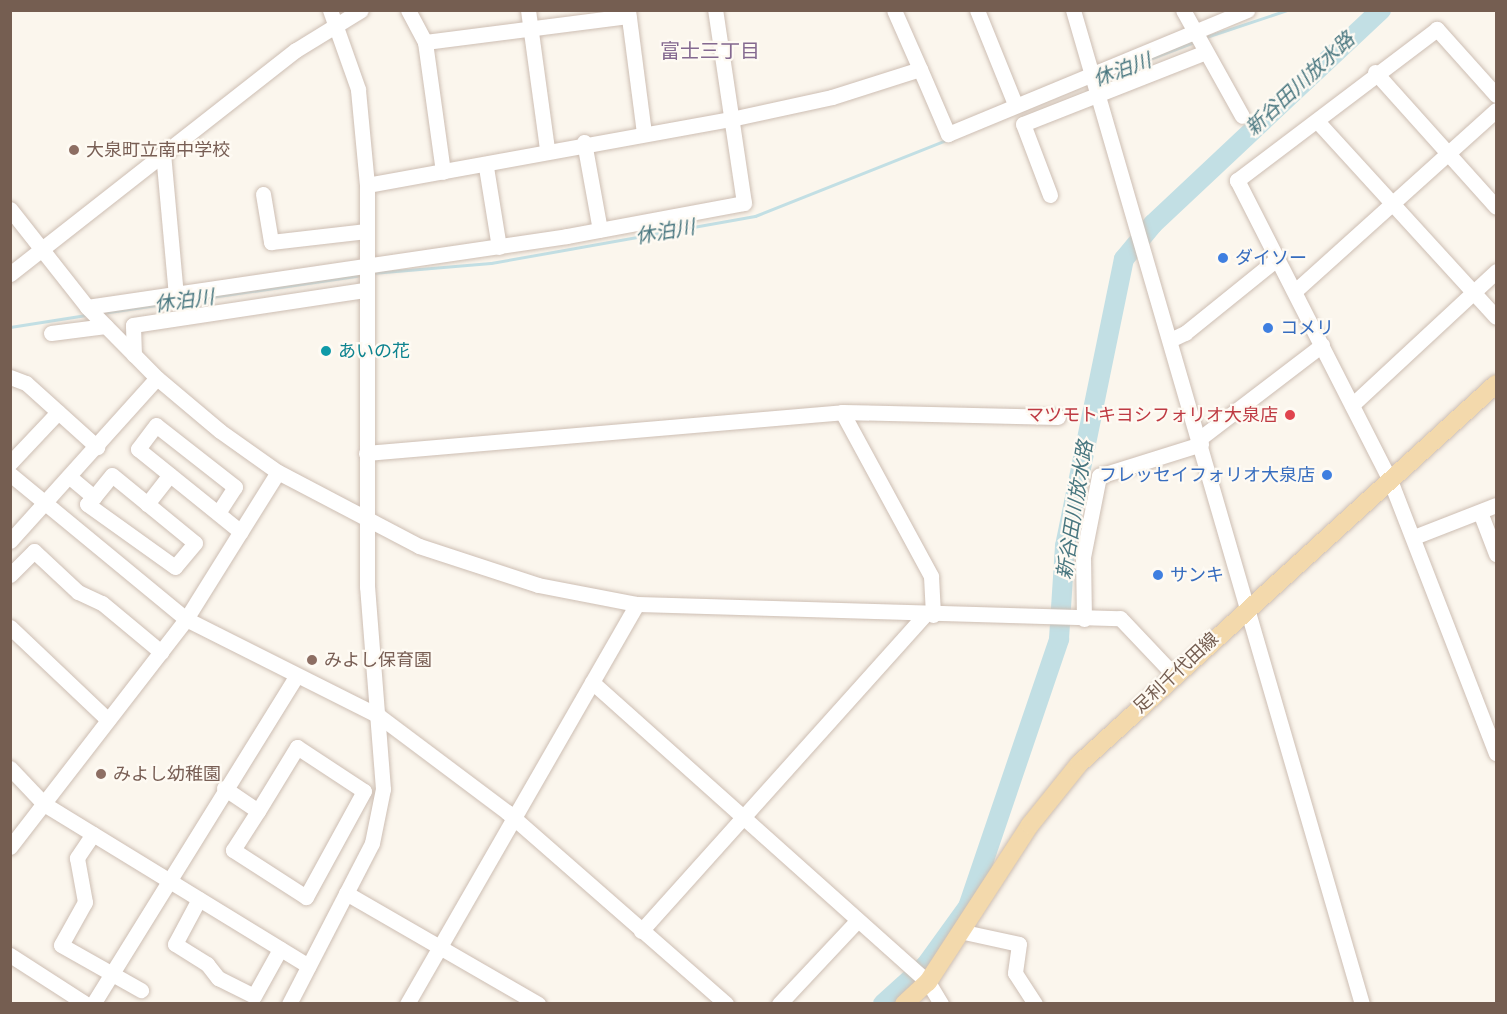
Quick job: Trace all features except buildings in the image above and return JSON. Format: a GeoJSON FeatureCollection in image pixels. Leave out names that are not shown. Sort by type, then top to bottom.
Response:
{"type":"FeatureCollection","features":[{"type":"Feature","properties":{"kind":"main road","name":"足利千代田線"},"geometry":{"type":"LineString","coordinates":[[904,1004],[928,982],[964,932],[1030,825],[1079,764],[1248,607],[1497,384]]}},
{"type":"Feature","properties":{"kind":"street"},"geometry":{"type":"LineString","coordinates":[[10,274],[296,50],[334,17],[361,10]]}},
{"type":"Feature","properties":{"kind":"street"},"geometry":{"type":"LineString","coordinates":[[408,10],[425,42],[443,172]]}},
{"type":"Feature","properties":{"kind":"street"},"geometry":{"type":"LineString","coordinates":[[528,10],[547,148]]}},
{"type":"Feature","properties":{"kind":"street"},"geometry":{"type":"LineString","coordinates":[[134,355],[133,325],[364,280],[499,247],[744,204],[715,10]]}},
{"type":"Feature","properties":{"kind":"street"},"geometry":{"type":"LineString","coordinates":[[894,10],[948,134],[1015,104],[1096,80],[1203,53]]}},
{"type":"Feature","properties":{"kind":"street"},"geometry":{"type":"LineString","coordinates":[[977,10],[1015,104]]}},
{"type":"Feature","properties":{"kind":"street"},"geometry":{"type":"LineString","coordinates":[[1073,10],[1096,80],[1135,225],[1362,1004]]}},
{"type":"Feature","properties":{"kind":"street"},"geometry":{"type":"LineString","coordinates":[[1183,10],[1203,53],[1242,116]]}},
{"type":"Feature","properties":{"kind":"street"},"geometry":{"type":"LineString","coordinates":[[1050,195],[1023,124],[1096,80],[1247,10]]}},
{"type":"Feature","properties":{"kind":"street"},"geometry":{"type":"LineString","coordinates":[[425,42],[628,13],[644,133]]}},
{"type":"Feature","properties":{"kind":"street"},"geometry":{"type":"LineString","coordinates":[[289,1004],[346,892],[379,817],[383,789],[365,523],[364,280],[367,185],[358,89],[334,17]]}},
{"type":"Feature","properties":{"kind":"street"},"geometry":{"type":"LineString","coordinates":[[1496,750],[1390,480],[1278,258],[1239,174],[1375,72],[1437,29],[1497,95]]}},
{"type":"Feature","properties":{"kind":"street"},"geometry":{"type":"LineString","coordinates":[[367,185],[486,167],[547,148],[731,119],[832,97],[920,69]]}},
{"type":"Feature","properties":{"kind":"street"},"geometry":{"type":"LineString","coordinates":[[1375,72],[1497,207]]}},
{"type":"Feature","properties":{"kind":"street"},"geometry":{"type":"LineString","coordinates":[[1295,291],[1497,110]]}},
{"type":"Feature","properties":{"kind":"street"},"geometry":{"type":"LineString","coordinates":[[1317,121],[1497,317]]}},
{"type":"Feature","properties":{"kind":"street"},"geometry":{"type":"LineString","coordinates":[[584,142],[600,230]]}},
{"type":"Feature","properties":{"kind":"street"},"geometry":{"type":"LineString","coordinates":[[163,153],[176,297]]}},
{"type":"Feature","properties":{"kind":"street"},"geometry":{"type":"LineString","coordinates":[[486,167],[499,247]]}},
{"type":"Feature","properties":{"kind":"street"},"geometry":{"type":"LineString","coordinates":[[263,194],[271,242],[366,231]]}},
{"type":"Feature","properties":{"kind":"street"},"geometry":{"type":"LineString","coordinates":[[10,209],[40,250],[97,316],[157,378],[278,472],[365,523],[484,570],[637,604],[1127,621],[1174,675]]}},
{"type":"Feature","properties":{"kind":"street"},"geometry":{"type":"LineString","coordinates":[[1170,340],[1278,258]]}},
{"type":"Feature","properties":{"kind":"street"},"geometry":{"type":"LineString","coordinates":[[1352,405],[1497,271]]}},
{"type":"Feature","properties":{"kind":"street"},"geometry":{"type":"LineString","coordinates":[[51,333],[97,316],[176,297],[364,280]]}},
{"type":"Feature","properties":{"kind":"street"},"geometry":{"type":"LineString","coordinates":[[1076,619],[1083,557],[1099,476],[1200,442],[1322,345]]}},
{"type":"Feature","properties":{"kind":"street"},"geometry":{"type":"LineString","coordinates":[[10,541],[45,507],[157,378]]}},
{"type":"Feature","properties":{"kind":"street"},"geometry":{"type":"LineString","coordinates":[[12,379],[58,412],[97,447]]}},
{"type":"Feature","properties":{"kind":"street"},"geometry":{"type":"LineString","coordinates":[[10,463],[58,412]]}},
{"type":"Feature","properties":{"kind":"street"},"geometry":{"type":"LineString","coordinates":[[366,453],[842,412],[1058,417]]}},
{"type":"Feature","properties":{"kind":"street"},"geometry":{"type":"LineString","coordinates":[[641,931],[742,816],[929,615],[931,576],[842,412]]}},
{"type":"Feature","properties":{"kind":"street"},"geometry":{"type":"LineString","coordinates":[[218,513],[235,487],[156,425],[138,449],[170,475],[218,513],[241,531]]}},
{"type":"Feature","properties":{"kind":"street"},"geometry":{"type":"LineString","coordinates":[[10,847],[186,619],[278,472]]}},
{"type":"Feature","properties":{"kind":"street"},"geometry":{"type":"LineString","coordinates":[[10,474],[45,507],[186,619],[295,678],[379,716],[507,812],[513,822],[726,1004]]}},
{"type":"Feature","properties":{"kind":"street"},"geometry":{"type":"LineString","coordinates":[[112,475],[195,543],[175,567],[87,504],[94,497],[112,475]]}},
{"type":"Feature","properties":{"kind":"street"},"geometry":{"type":"LineString","coordinates":[[147,504],[170,475]]}},
{"type":"Feature","properties":{"kind":"street"},"geometry":{"type":"LineString","coordinates":[[71,478],[94,497]]}},
{"type":"Feature","properties":{"kind":"street"},"geometry":{"type":"LineString","coordinates":[[1414,537],[1497,505]]}},
{"type":"Feature","properties":{"kind":"street"},"geometry":{"type":"LineString","coordinates":[[1480,512],[1497,554]]}},
{"type":"Feature","properties":{"kind":"street"},"geometry":{"type":"LineString","coordinates":[[10,575],[34,551],[78,592],[102,603],[160,652]]}},
{"type":"Feature","properties":{"kind":"street"},"geometry":{"type":"LineString","coordinates":[[407,1004],[637,604]]}},
{"type":"Feature","properties":{"kind":"street"},"geometry":{"type":"LineString","coordinates":[[10,627],[108,720]]}},
{"type":"Feature","properties":{"kind":"street"},"geometry":{"type":"LineString","coordinates":[[93,1004],[171,882],[224,788],[295,678]]}},
{"type":"Feature","properties":{"kind":"street"},"geometry":{"type":"LineString","coordinates":[[592,682],[928,982],[941,1004]]}},
{"type":"Feature","properties":{"kind":"street"},"geometry":{"type":"LineString","coordinates":[[297,747],[364,791],[306,897],[233,850],[258,811],[297,747]]}},
{"type":"Feature","properties":{"kind":"street"},"geometry":{"type":"LineString","coordinates":[[10,768],[44,804],[308,966]]}},
{"type":"Feature","properties":{"kind":"street"},"geometry":{"type":"LineString","coordinates":[[224,788],[258,811]]}},
{"type":"Feature","properties":{"kind":"street"},"geometry":{"type":"LineString","coordinates":[[93,834],[77,858],[85,902],[62,945],[141,990]]}},
{"type":"Feature","properties":{"kind":"street"},"geometry":{"type":"LineString","coordinates":[[346,892],[538,1004]]}},
{"type":"Feature","properties":{"kind":"street"},"geometry":{"type":"LineString","coordinates":[[200,899],[175,944],[207,964],[218,978],[254,996],[280,949]]}},
{"type":"Feature","properties":{"kind":"street"},"geometry":{"type":"LineString","coordinates":[[779,1004],[858,920]]}},
{"type":"Feature","properties":{"kind":"street"},"geometry":{"type":"LineString","coordinates":[[964,932],[1019,944],[1015,973],[1035,1004]]}},
{"type":"Feature","properties":{"kind":"street"},"geometry":{"type":"LineString","coordinates":[[10,955],[86,1004]]}},
{"type":"Feature","properties":{"kind":"waterway","name":"休泊川"},"geometry":{"type":"LineString","coordinates":[[1203,38],[1287,10]]}},
{"type":"Feature","properties":{"kind":"waterway","name":"新谷田川放水路"},"geometry":{"type":"LineString","coordinates":[[883,1004],[926,965],[968,907],[1059,639],[1065,546],[1124,259],[1153,224],[1381,10]]}},
{"type":"Feature","properties":{"kind":"waterway","name":"休泊川"},"geometry":{"type":"LineString","coordinates":[[1136,64],[1194,42]]}},
{"type":"Feature","properties":{"kind":"waterway","name":"休泊川"},"geometry":{"type":"LineString","coordinates":[[372,273],[491,263],[755,216],[946,140]]}},
{"type":"Feature","properties":{"kind":"waterway","name":"休泊川"},"geometry":{"type":"LineString","coordinates":[[102,313],[362,275]]}},
{"type":"Feature","properties":{"kind":"waterway","name":"休泊川"},"geometry":{"type":"LineString","coordinates":[[10,327],[86,315]]}},
{"type":"Feature","properties":{"kind":"place","name":"大泉町立南中学校"},"geometry":{"type":"Point","coordinates":[74,150]}},
{"type":"Feature","properties":{"kind":"place","name":"ダイソー"},"geometry":{"type":"Point","coordinates":[1223,258]}},
{"type":"Feature","properties":{"kind":"place","name":"コメリ"},"geometry":{"type":"Point","coordinates":[1268,328]}},
{"type":"Feature","properties":{"kind":"place","name":"あいの花"},"geometry":{"type":"Point","coordinates":[326,351]}},
{"type":"Feature","properties":{"kind":"place","name":"マツモトキヨシフォリオ大泉店"},"geometry":{"type":"Point","coordinates":[1290,415]}},
{"type":"Feature","properties":{"kind":"place","name":"フレッセイフォリオ大泉店"},"geometry":{"type":"Point","coordinates":[1327,475]}},
{"type":"Feature","properties":{"kind":"place","name":"サンキ"},"geometry":{"type":"Point","coordinates":[1158,575]}},
{"type":"Feature","properties":{"kind":"place","name":"みよし保育園"},"geometry":{"type":"Point","coordinates":[312,660]}},
{"type":"Feature","properties":{"kind":"place","name":"みよし幼稚園"},"geometry":{"type":"Point","coordinates":[101,774]}},
{"type":"Feature","properties":{"kind":"district","name":"富士三丁目"},"geometry":{"type":"Point","coordinates":[710,51]}}]}
